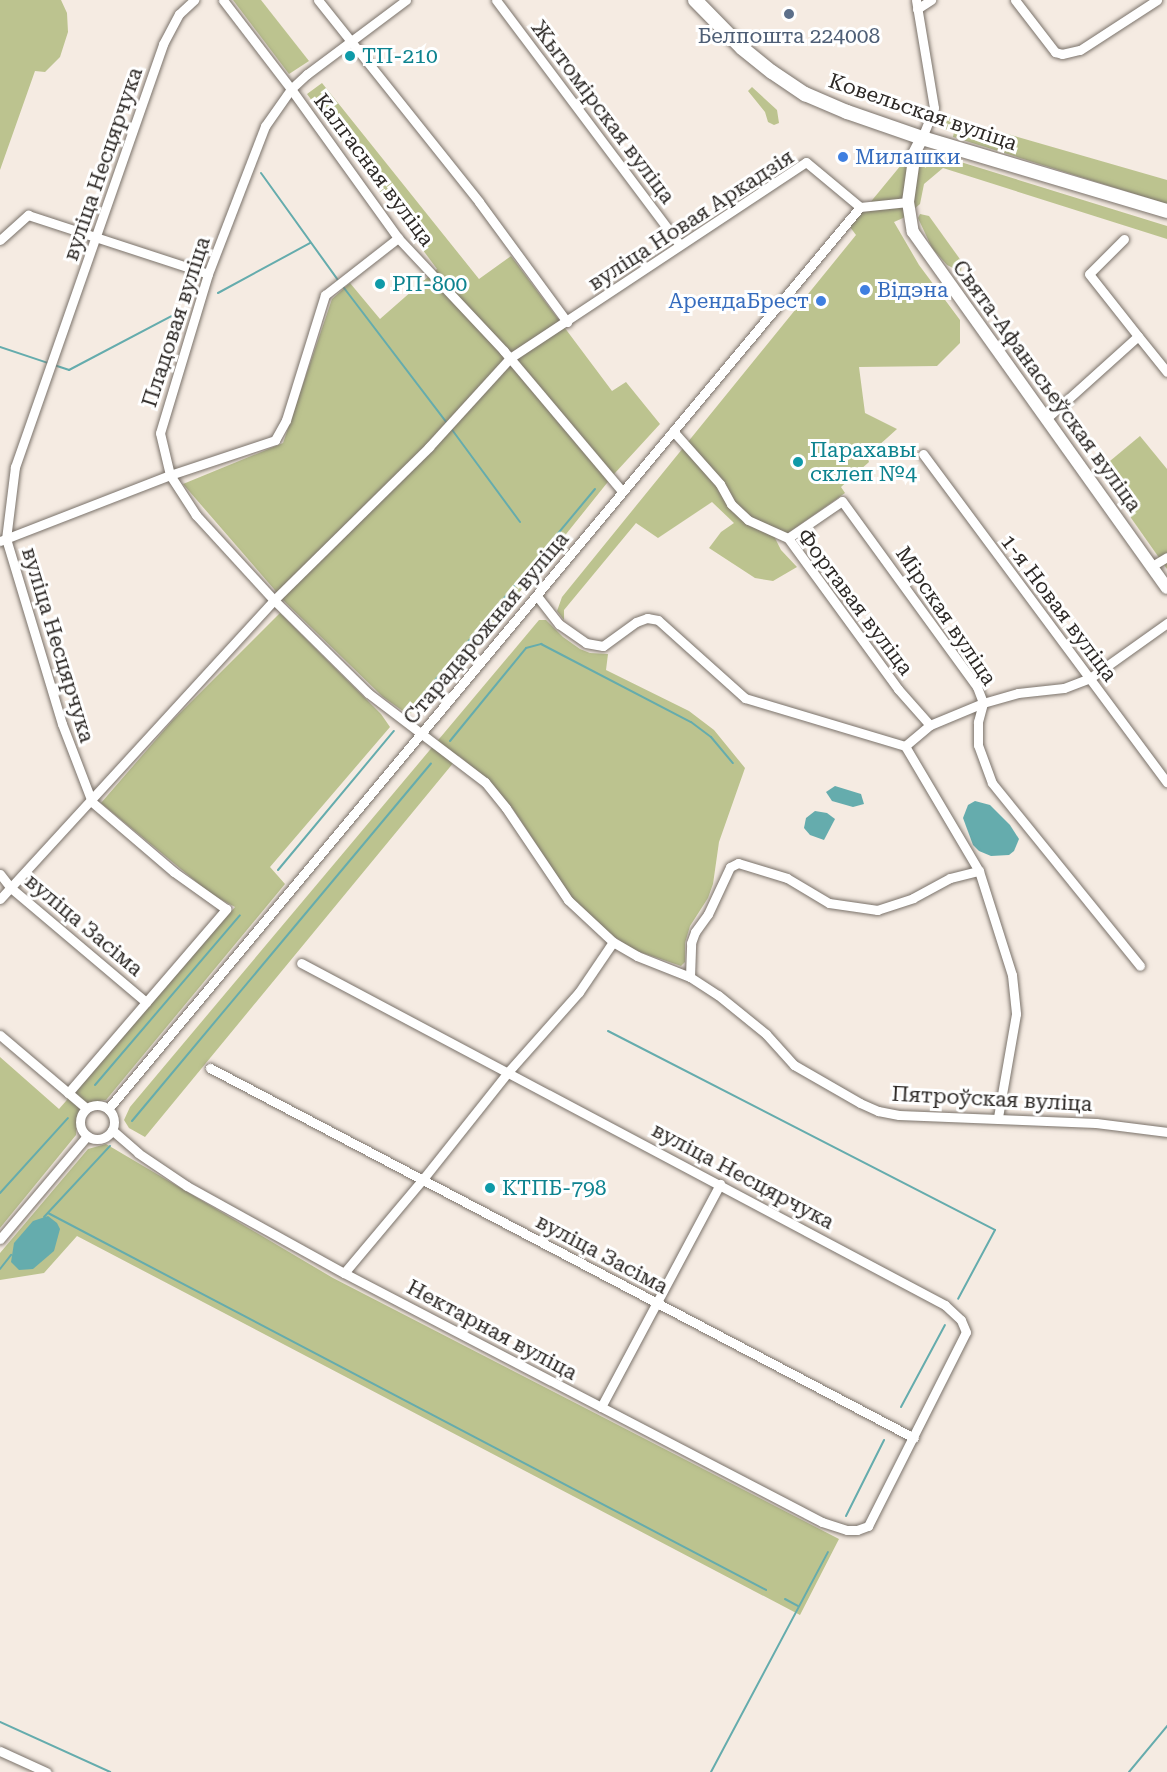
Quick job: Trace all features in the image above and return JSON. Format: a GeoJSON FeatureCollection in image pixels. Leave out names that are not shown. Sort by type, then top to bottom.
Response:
{"type":"FeatureCollection","features":[{"type":"Feature","properties":{"kind":"main road","name":"Ковельская вуліца"},"geometry":{"type":"LineString","coordinates":[[695,0],[742,48],[806,94],[847,112],[922,138],[1167,211]]}},
{"type":"Feature","properties":{"kind":"street","name":"вуліца Несцярчука"},"geometry":{"type":"LineString","coordinates":[[146,1002],[226,909],[174,872],[92,802],[62,724],[3,540],[15,467],[98,236],[163,44],[178,14],[194,0]]}},
{"type":"Feature","properties":{"kind":"street","name":"Калгасная вуліца"},"geometry":{"type":"LineString","coordinates":[[223,0],[291,89],[398,238],[510,358],[622,491]]}},
{"type":"Feature","properties":{"kind":"street"},"geometry":{"type":"LineString","coordinates":[[318,0],[479,202],[567,322]]}},
{"type":"Feature","properties":{"kind":"street","name":"Пладовая вуліца"},"geometry":{"type":"LineString","coordinates":[[406,0],[307,74],[291,89],[266,126],[208,274],[160,433],[170,476],[196,515],[274,600],[368,693],[420,734]]}},
{"type":"Feature","properties":{"kind":"street","name":"Жытомірская вуліца"},"geometry":{"type":"LineString","coordinates":[[496,0],[680,245]]}},
{"type":"Feature","properties":{"kind":"street"},"geometry":{"type":"LineString","coordinates":[[910,0],[916,4],[934,108],[922,138]]}},
{"type":"Feature","properties":{"kind":"street"},"geometry":{"type":"LineString","coordinates":[[916,4],[931,0]]}},
{"type":"Feature","properties":{"kind":"street"},"geometry":{"type":"LineString","coordinates":[[1015,0],[1055,52],[1062,54],[1080,50],[1157,0]]}},
{"type":"Feature","properties":{"kind":"street","name":"Свята-Афанасьеўская вуліца"},"geometry":{"type":"LineString","coordinates":[[922,138],[915,152],[908,202],[914,232],[923,248],[1167,588]]}},
{"type":"Feature","properties":{"kind":"street","name":"вуліца Новая Аркадзія"},"geometry":{"type":"LineString","coordinates":[[0,899],[92,802],[274,600],[429,447],[510,358],[806,162],[860,207]]}},
{"type":"Feature","properties":{"kind":"street"},"geometry":{"type":"LineString","coordinates":[[860,207],[908,202]]}},
{"type":"Feature","properties":{"kind":"street","name":"Старадарожная вуліца"},"geometry":{"type":"LineString","coordinates":[[108,1109],[860,207]]}},
{"type":"Feature","properties":{"kind":"street"},"geometry":{"type":"LineString","coordinates":[[0,240],[28,215],[98,236],[208,274]]}},
{"type":"Feature","properties":{"kind":"street"},"geometry":{"type":"LineString","coordinates":[[3,540],[170,476],[275,440],[286,420],[325,295],[398,238]]}},
{"type":"Feature","properties":{"kind":"street"},"geometry":{"type":"LineString","coordinates":[[1124,239],[1089,274],[1167,372]]}},
{"type":"Feature","properties":{"kind":"street"},"geometry":{"type":"LineString","coordinates":[[1047,418],[1138,336]]}},
{"type":"Feature","properties":{"kind":"street","name":"Фортавая вуліца"},"geometry":{"type":"LineString","coordinates":[[673,431],[720,484],[731,504],[748,520],[788,538],[898,689],[930,725]]}},
{"type":"Feature","properties":{"kind":"street","name":"1-я Новая вуліца"},"geometry":{"type":"LineString","coordinates":[[923,454],[1167,782]]}},
{"type":"Feature","properties":{"kind":"street","name":"Мірская вуліца"},"geometry":{"type":"LineString","coordinates":[[788,538],[843,501],[977,687],[983,703],[978,722],[978,745],[983,764],[992,783],[1140,966]]}},
{"type":"Feature","properties":{"kind":"street"},"geometry":{"type":"LineString","coordinates":[[1152,566],[1167,557]]}},
{"type":"Feature","properties":{"kind":"street"},"geometry":{"type":"LineString","coordinates":[[537,596],[559,624],[586,643],[603,646],[636,622],[647,618],[658,620],[745,698],[905,746],[979,871],[1012,975],[1016,995],[1016,1014],[998,1117]]}},
{"type":"Feature","properties":{"kind":"street"},"geometry":{"type":"LineString","coordinates":[[905,746],[930,725],[983,703],[1018,693],[1064,688],[1090,678],[1167,623]]}},
{"type":"Feature","properties":{"kind":"street","name":"Пятроўская вуліца"},"geometry":{"type":"LineString","coordinates":[[420,734],[485,782],[506,808],[568,900],[613,942],[637,956],[690,977],[718,995],[766,1034],[794,1065],[860,1103],[878,1111],[899,1115],[998,1117],[1096,1123],[1167,1132]]}},
{"type":"Feature","properties":{"kind":"street"},"geometry":{"type":"LineString","coordinates":[[690,977],[695,932],[708,914],[730,867],[738,863],[787,878],[829,903],[877,910],[913,898],[950,878],[979,871]]}},
{"type":"Feature","properties":{"kind":"street","name":"вуліца Засіма"},"geometry":{"type":"LineString","coordinates":[[0,874],[11,888],[146,1002]]}},
{"type":"Feature","properties":{"kind":"street"},"geometry":{"type":"LineString","coordinates":[[344,1273],[508,1072],[579,992],[613,942]]}},
{"type":"Feature","properties":{"kind":"street","name":"вуліца Несцярчука"},"geometry":{"type":"LineString","coordinates":[[301,963],[945,1305],[962,1320],[966,1332],[868,1526]]}},
{"type":"Feature","properties":{"kind":"street"},"geometry":{"type":"LineString","coordinates":[[68,1093],[146,1002]]}},
{"type":"Feature","properties":{"kind":"street"},"geometry":{"type":"LineString","coordinates":[[0,1035],[86,1108]]}},
{"type":"Feature","properties":{"kind":"street","name":"вуліца Засіма"},"geometry":{"type":"LineString","coordinates":[[210,1068],[914,1438]]}},
{"type":"Feature","properties":{"kind":"street"},"geometry":{"type":"LineString","coordinates":[[96,1105],[108,1109],[114,1120],[112,1131],[99,1139],[87,1136],[80,1124],[81,1115],[86,1108],[96,1105]]}},
{"type":"Feature","properties":{"kind":"street","name":"Нектарная вуліца"},"geometry":{"type":"LineString","coordinates":[[112,1131],[138,1153],[187,1186],[344,1273],[822,1522],[847,1530],[857,1530],[868,1526]]}},
{"type":"Feature","properties":{"kind":"street"},"geometry":{"type":"LineString","coordinates":[[0,1239],[87,1136]]}},
{"type":"Feature","properties":{"kind":"street"},"geometry":{"type":"LineString","coordinates":[[601,1407],[720,1184]]}},
{"type":"Feature","properties":{"kind":"street"},"geometry":{"type":"LineString","coordinates":[[0,1751],[46,1772]]}},
{"type":"Feature","properties":{"kind":"green space"},"geometry":{"type":"Polygon","coordinates":[[[0,0],[61,0],[67,13],[68,32],[60,57],[45,72],[35,71],[0,170],[0,0]]]}},
{"type":"Feature","properties":{"kind":"green space"},"geometry":{"type":"Polygon","coordinates":[[[233,0],[261,0],[309,61],[289,74],[233,0]]]}},
{"type":"Feature","properties":{"kind":"green space"},"geometry":{"type":"Polygon","coordinates":[[[322,83],[479,279],[511,256],[612,391],[626,382],[660,424],[615,473],[426,709],[407,714],[383,697],[286,603],[183,484],[283,443],[332,299],[350,283],[380,319],[437,269],[307,94],[322,83]]]}},
{"type":"Feature","properties":{"kind":"green space"},"geometry":{"type":"Polygon","coordinates":[[[752,87],[777,110],[779,123],[774,125],[768,122],[765,112],[748,91],[752,87]]]}},
{"type":"Feature","properties":{"kind":"green space"},"geometry":{"type":"Polygon","coordinates":[[[942,115],[1167,180],[1167,204],[953,137],[954,132],[944,129],[942,115]]]}},
{"type":"Feature","properties":{"kind":"green space"},"geometry":{"type":"Polygon","coordinates":[[[906,159],[924,159],[925,168],[936,160],[951,159],[1167,226],[1167,239],[943,168],[924,184],[920,204],[903,218],[894,222],[919,265],[960,320],[960,343],[937,366],[859,367],[865,413],[897,429],[867,456],[869,462],[841,487],[845,493],[788,533],[774,536],[781,550],[797,567],[773,581],[755,578],[709,548],[721,532],[734,523],[712,502],[658,538],[636,523],[564,610],[564,620],[557,611],[562,597],[856,235],[850,227],[906,159]]]}},
{"type":"Feature","properties":{"kind":"green space"},"geometry":{"type":"Polygon","coordinates":[[[920,214],[929,216],[962,262],[961,272],[947,265],[932,248],[918,218],[920,214]]]}},
{"type":"Feature","properties":{"kind":"green space"},"geometry":{"type":"Polygon","coordinates":[[[1140,436],[1167,469],[1167,569],[1098,471],[1140,436]]]}},
{"type":"Feature","properties":{"kind":"green space"},"geometry":{"type":"Polygon","coordinates":[[[280,613],[381,714],[390,727],[270,867],[285,884],[106,1100],[91,1102],[77,1116],[76,1135],[0,1228],[0,1057],[59,1109],[235,907],[211,894],[101,803],[172,721],[280,613]]]}},
{"type":"Feature","properties":{"kind":"green space"},"geometry":{"type":"Polygon","coordinates":[[[539,620],[546,620],[563,637],[580,649],[590,653],[608,654],[606,670],[689,711],[714,730],[745,768],[719,842],[713,884],[708,898],[690,926],[685,943],[685,962],[681,966],[634,950],[601,928],[574,901],[513,809],[490,782],[459,756],[145,1137],[129,1128],[124,1120],[130,1107],[539,620]]]}},
{"type":"Feature","properties":{"kind":"green space"},"geometry":{"type":"Polygon","coordinates":[[[106,1144],[333,1278],[839,1539],[800,1615],[77,1236],[44,1273],[0,1280],[0,1253],[88,1149],[106,1144]]]}},
{"type":"Feature","properties":{"kind":"water"},"geometry":{"type":"Polygon","coordinates":[[[835,786],[861,794],[864,804],[853,807],[832,801],[826,792],[835,786]]]}},
{"type":"Feature","properties":{"kind":"water"},"geometry":{"type":"Polygon","coordinates":[[[975,801],[990,805],[1010,825],[1019,839],[1014,851],[1009,855],[991,856],[979,851],[973,845],[963,818],[968,805],[975,801]]]}},
{"type":"Feature","properties":{"kind":"water"},"geometry":{"type":"Polygon","coordinates":[[[815,811],[827,813],[835,819],[824,840],[810,835],[804,828],[806,818],[815,811]]]}},
{"type":"Feature","properties":{"kind":"water"},"geometry":{"type":"Polygon","coordinates":[[[48,1216],[57,1223],[60,1229],[54,1251],[33,1269],[19,1270],[11,1262],[14,1243],[33,1221],[48,1216]]]}},
{"type":"Feature","properties":{"kind":"waterway"},"geometry":{"type":"LineString","coordinates":[[261,173],[338,280]]}},
{"type":"Feature","properties":{"kind":"waterway"},"geometry":{"type":"LineString","coordinates":[[218,293],[310,243]]}},
{"type":"Feature","properties":{"kind":"waterway"},"geometry":{"type":"LineString","coordinates":[[341,284],[447,423]]}},
{"type":"Feature","properties":{"kind":"waterway"},"geometry":{"type":"LineString","coordinates":[[54,365],[69,370],[175,314]]}},
{"type":"Feature","properties":{"kind":"waterway"},"geometry":{"type":"LineString","coordinates":[[0,347],[48,363]]}},
{"type":"Feature","properties":{"kind":"waterway"},"geometry":{"type":"LineString","coordinates":[[450,427],[520,522]]}},
{"type":"Feature","properties":{"kind":"waterway"},"geometry":{"type":"LineString","coordinates":[[490,615],[595,489]]}},
{"type":"Feature","properties":{"kind":"waterway"},"geometry":{"type":"LineString","coordinates":[[414,705],[483,624]]}},
{"type":"Feature","properties":{"kind":"waterway"},"geometry":{"type":"LineString","coordinates":[[450,741],[526,648],[541,644],[691,722],[711,737],[733,763]]}},
{"type":"Feature","properties":{"kind":"waterway"},"geometry":{"type":"LineString","coordinates":[[278,870],[394,731]]}},
{"type":"Feature","properties":{"kind":"waterway"},"geometry":{"type":"LineString","coordinates":[[132,1121],[431,764]]}},
{"type":"Feature","properties":{"kind":"waterway"},"geometry":{"type":"LineString","coordinates":[[95,1085],[240,915]]}},
{"type":"Feature","properties":{"kind":"waterway"},"geometry":{"type":"LineString","coordinates":[[608,1031],[995,1230],[958,1299]]}},
{"type":"Feature","properties":{"kind":"waterway"},"geometry":{"type":"LineString","coordinates":[[0,1193],[68,1118]]}},
{"type":"Feature","properties":{"kind":"waterway"},"geometry":{"type":"LineString","coordinates":[[44,1217],[110,1146]]}},
{"type":"Feature","properties":{"kind":"waterway"},"geometry":{"type":"LineString","coordinates":[[48,1213],[766,1590]]}},
{"type":"Feature","properties":{"kind":"waterway"},"geometry":{"type":"LineString","coordinates":[[0,1269],[11,1255]]}},
{"type":"Feature","properties":{"kind":"waterway"},"geometry":{"type":"LineString","coordinates":[[901,1407],[945,1325]]}},
{"type":"Feature","properties":{"kind":"waterway"},"geometry":{"type":"LineString","coordinates":[[846,1516],[884,1440]]}},
{"type":"Feature","properties":{"kind":"waterway"},"geometry":{"type":"LineString","coordinates":[[711,1772],[828,1552]]}},
{"type":"Feature","properties":{"kind":"waterway"},"geometry":{"type":"LineString","coordinates":[[785,1599],[798,1606]]}},
{"type":"Feature","properties":{"kind":"waterway"},"geometry":{"type":"LineString","coordinates":[[0,1722],[110,1772]]}},
{"type":"Feature","properties":{"kind":"waterway"},"geometry":{"type":"LineString","coordinates":[[1129,1772],[1167,1726]]}},
{"type":"Feature","properties":{"kind":"place","name":"Белпошта 224008"},"geometry":{"type":"Point","coordinates":[789,14]}},
{"type":"Feature","properties":{"kind":"place","name":"ТП-210"},"geometry":{"type":"Point","coordinates":[350,56]}},
{"type":"Feature","properties":{"kind":"place","name":"Милашки"},"geometry":{"type":"Point","coordinates":[843,157]}},
{"type":"Feature","properties":{"kind":"place","name":"РП-800"},"geometry":{"type":"Point","coordinates":[380,284]}},
{"type":"Feature","properties":{"kind":"place","name":"Відэна"},"geometry":{"type":"Point","coordinates":[865,290]}},
{"type":"Feature","properties":{"kind":"place","name":"АрендаБрест"},"geometry":{"type":"Point","coordinates":[821,301]}},
{"type":"Feature","properties":{"kind":"place","name":"Парахавы склеп №4"},"geometry":{"type":"Point","coordinates":[798,462]}},
{"type":"Feature","properties":{"kind":"place","name":"КТПБ-798"},"geometry":{"type":"Point","coordinates":[490,1188]}}]}
